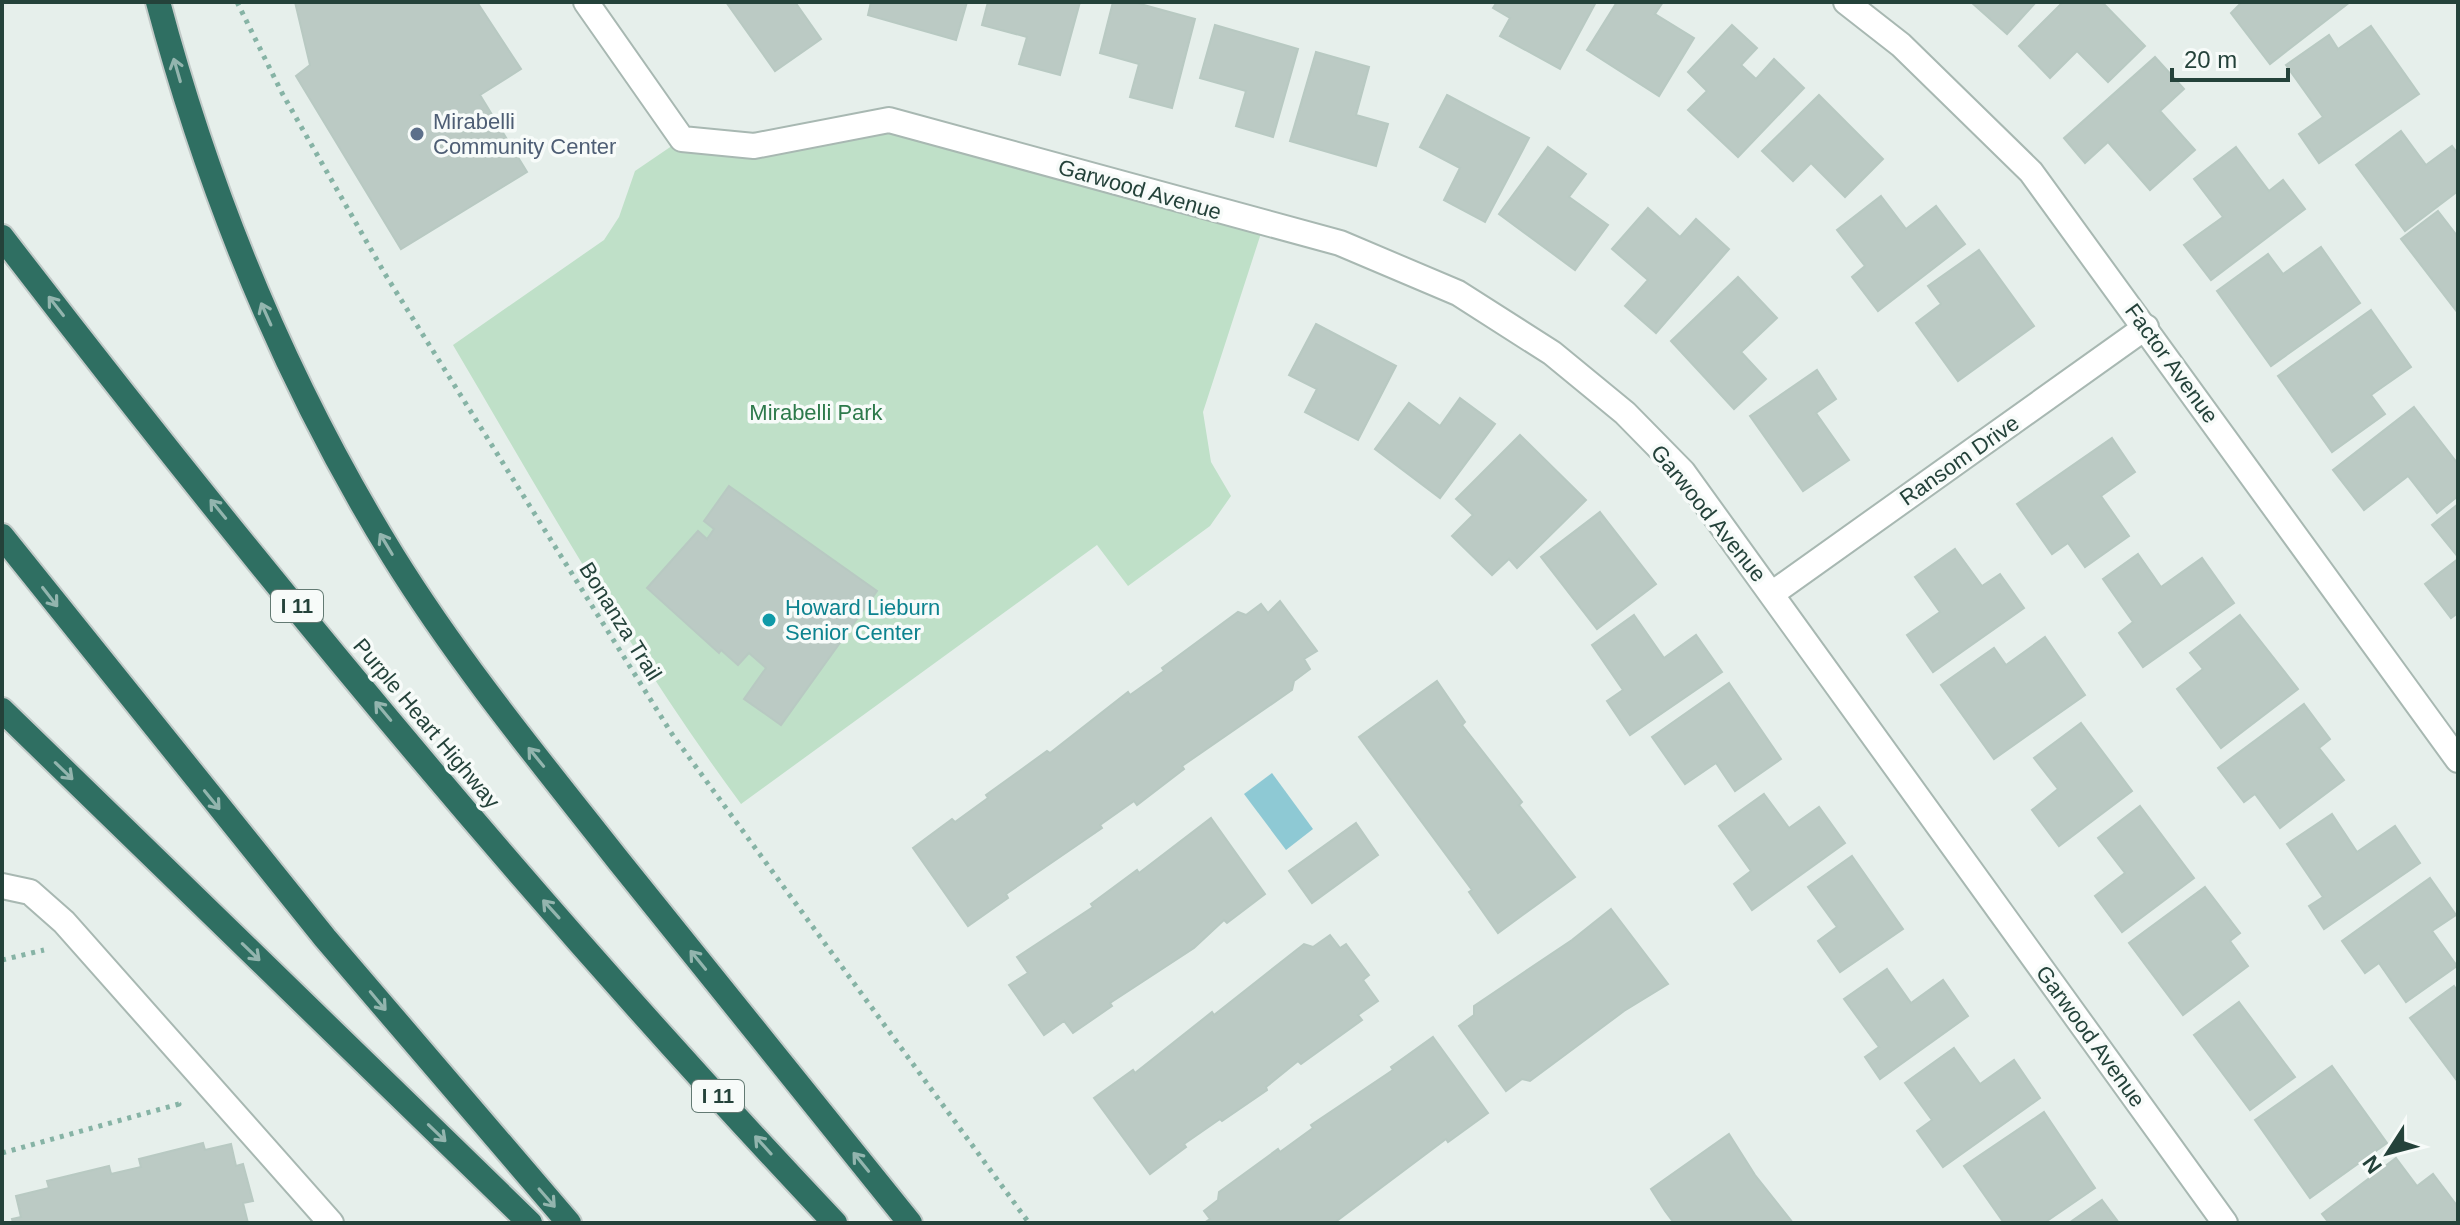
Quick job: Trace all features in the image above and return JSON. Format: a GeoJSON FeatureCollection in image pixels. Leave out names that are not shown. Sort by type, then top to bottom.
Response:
{"type":"FeatureCollection","features":[{"type":"Feature","properties":{"kind":"highway"},"geometry":{"type":"LineString","coordinates":[[158,2],[194,126],[253,284],[320,427],[392,554],[443,633],[518,734],[910,1223]]}},
{"type":"Feature","properties":{"kind":"highway","name":"Purple Heart Highway"},"geometry":{"type":"LineString","coordinates":[[2,237],[161,440],[429,767],[583,945],[835,1223]]}},
{"type":"Feature","properties":{"kind":"highway"},"geometry":{"type":"LineString","coordinates":[[2,536],[325,938],[569,1223]]}},
{"type":"Feature","properties":{"kind":"highway"},"geometry":{"type":"LineString","coordinates":[[2,710],[530,1223]]}},
{"type":"Feature","properties":{"kind":"street","name":"Garwood Avenue"},"geometry":{"type":"LineString","coordinates":[[586,2],[682,139],[754,146],[889,120],[1340,243],[1458,293],[1552,353],[1625,413],[1683,472],[2225,1223]]}},
{"type":"Feature","properties":{"kind":"street","name":"Factor Avenue"},"geometry":{"type":"LineString","coordinates":[[1846,2],[1901,45],[2031,172],[2458,760]]}},
{"type":"Feature","properties":{"kind":"street","name":"Ransom Drive"},"geometry":{"type":"LineString","coordinates":[[1773,593],[2146,327]]}},
{"type":"Feature","properties":{"kind":"street"},"geometry":{"type":"LineString","coordinates":[[2,886],[30,892],[64,922],[331,1223]]}},
{"type":"Feature","properties":{"kind":"path","name":"Bonanza Trail"},"geometry":{"type":"LineString","coordinates":[[237,2],[282,93],[385,274],[672,734],[1029,1223]]}},
{"type":"Feature","properties":{"kind":"path"},"geometry":{"type":"LineString","coordinates":[[2,960],[42,948],[52,959]]}},
{"type":"Feature","properties":{"kind":"path"},"geometry":{"type":"LineString","coordinates":[[2,1153],[179,1104],[169,1093]]}},
{"type":"Feature","properties":{"kind":"green space","name":"Mirabelli Park"},"geometry":{"type":"Polygon","coordinates":[[[889,120],[1264,224],[1203,412],[1211,462],[1231,496],[1210,526],[1128,586],[1097,545],[741,804],[627,636],[453,345],[604,240],[619,217],[635,171],[682,139],[754,146],[889,120]]]}},
{"type":"Feature","properties":{"kind":"water"},"geometry":{"type":"Polygon","coordinates":[[[1272,773],[1313,829],[1286,850],[1244,794],[1272,773]]]}},
{"type":"Feature","properties":{"kind":"building","name":"Mirabelli Community Center"},"geometry":{"type":"Polygon","coordinates":[[[295,2],[477,2],[521,69],[480,95],[527,172],[401,249],[296,76],[310,65],[295,2]]]}},
{"type":"Feature","properties":{"kind":"building"},"geometry":{"type":"Polygon","coordinates":[[[726,2],[795,2],[821,39],[775,71],[726,2]]]}},
{"type":"Feature","properties":{"kind":"building"},"geometry":{"type":"Polygon","coordinates":[[[871,2],[967,2],[956,40],[868,15],[871,2]]]}},
{"type":"Feature","properties":{"kind":"building"},"geometry":{"type":"Polygon","coordinates":[[[988,2],[1080,2],[1060,75],[1019,64],[1027,37],[982,25],[988,2]]]}},
{"type":"Feature","properties":{"kind":"building"},"geometry":{"type":"Polygon","coordinates":[[[1113,2],[1133,2],[1195,19],[1172,108],[1130,97],[1139,64],[1100,53],[1113,2]]]}},
{"type":"Feature","properties":{"kind":"building"},"geometry":{"type":"Polygon","coordinates":[[[1497,2],[1596,2],[1560,69],[1500,36],[1510,18],[1493,8],[1497,2]]]}},
{"type":"Feature","properties":{"kind":"building"},"geometry":{"type":"Polygon","coordinates":[[[1617,2],[1663,2],[1655,14],[1694,38],[1659,96],[1587,50],[1617,2]]]}},
{"type":"Feature","properties":{"kind":"building"},"geometry":{"type":"Polygon","coordinates":[[[1971,2],[2036,2],[2007,34],[1971,2]]]}},
{"type":"Feature","properties":{"kind":"building"},"geometry":{"type":"Polygon","coordinates":[[[2063,2],[2102,2],[2145,46],[2108,82],[2077,51],[2050,78],[2019,46],[2063,2]]]}},
{"type":"Feature","properties":{"kind":"building"},"geometry":{"type":"Polygon","coordinates":[[[2242,2],[2350,2],[2270,64],[2231,13],[2242,2]]]}},
{"type":"Feature","properties":{"kind":"building"},"geometry":{"type":"Polygon","coordinates":[[[1215,25],[1298,49],[1273,137],[1236,126],[1246,91],[1200,78],[1215,25]]]}},
{"type":"Feature","properties":{"kind":"building"},"geometry":{"type":"Polygon","coordinates":[[[1732,25],[1757,48],[1741,65],[1756,79],[1774,59],[1804,88],[1738,157],[1688,110],[1707,91],[1688,72],[1732,25]]]}},
{"type":"Feature","properties":{"kind":"building"},"geometry":{"type":"Polygon","coordinates":[[[2371,26],[2419,94],[2319,163],[2299,134],[2323,117],[2286,65],[2329,35],[2338,49],[2371,26]]]}},
{"type":"Feature","properties":{"kind":"building"},"geometry":{"type":"Polygon","coordinates":[[[1316,52],[1369,67],[1356,115],[1388,124],[1376,166],[1290,141],[1316,52]]]}},
{"type":"Feature","properties":{"kind":"building"},"geometry":{"type":"Polygon","coordinates":[[[2155,57],[2184,89],[2160,111],[2195,150],[2150,190],[2108,142],[2085,163],[2064,138],[2155,57]]]}},
{"type":"Feature","properties":{"kind":"building"},"geometry":{"type":"Polygon","coordinates":[[[1447,95],[1529,138],[1485,222],[1444,200],[1460,168],[1420,147],[1447,95]]]}},
{"type":"Feature","properties":{"kind":"building"},"geometry":{"type":"Polygon","coordinates":[[[1819,95],[1883,159],[1845,197],[1811,163],[1793,181],[1762,151],[1819,95]]]}},
{"type":"Feature","properties":{"kind":"building"},"geometry":{"type":"Polygon","coordinates":[[[2401,131],[2426,165],[2452,146],[2458,154],[2458,191],[2405,231],[2356,165],[2401,131]]]}},
{"type":"Feature","properties":{"kind":"building"},"geometry":{"type":"Polygon","coordinates":[[[1548,147],[1586,174],[1569,197],[1608,225],[1575,270],[1499,214],[1548,147]]]}},
{"type":"Feature","properties":{"kind":"building"},"geometry":{"type":"Polygon","coordinates":[[[2236,147],[2269,191],[2283,180],[2305,209],[2211,280],[2184,245],[2223,217],[2194,179],[2236,147]]]}},
{"type":"Feature","properties":{"kind":"building"},"geometry":{"type":"Polygon","coordinates":[[[1881,196],[1906,229],[1936,206],[1965,244],[1878,311],[1852,277],[1865,266],[1837,230],[1881,196]]]}},
{"type":"Feature","properties":{"kind":"building"},"geometry":{"type":"Polygon","coordinates":[[[1648,208],[1680,237],[1696,219],[1729,249],[1656,333],[1625,306],[1648,280],[1612,249],[1648,208]]]}},
{"type":"Feature","properties":{"kind":"building"},"geometry":{"type":"Polygon","coordinates":[[[2438,211],[2458,237],[2458,313],[2401,239],[2438,211]]]}},
{"type":"Feature","properties":{"kind":"building"},"geometry":{"type":"Polygon","coordinates":[[[2321,247],[2360,303],[2271,366],[2217,291],[2268,254],[2283,274],[2321,247]]]}},
{"type":"Feature","properties":{"kind":"building"},"geometry":{"type":"Polygon","coordinates":[[[1979,250],[2034,326],[1958,381],[1916,323],[1941,304],[1928,286],[1979,250]]]}},
{"type":"Feature","properties":{"kind":"building"},"geometry":{"type":"Polygon","coordinates":[[[1738,277],[1777,318],[1741,352],[1766,379],[1734,409],[1671,341],[1738,277]]]}},
{"type":"Feature","properties":{"kind":"building"},"geometry":{"type":"Polygon","coordinates":[[[2371,310],[2411,367],[2371,395],[2385,414],[2332,452],[2278,376],[2371,310]]]}},
{"type":"Feature","properties":{"kind":"building"},"geometry":{"type":"Polygon","coordinates":[[[1316,324],[1396,366],[1358,440],[1305,412],[1317,389],[1289,375],[1316,324]]]}},
{"type":"Feature","properties":{"kind":"building"},"geometry":{"type":"Polygon","coordinates":[[[1817,370],[1836,399],[1816,413],[1849,460],[1803,491],[1750,416],[1817,370]]]}},
{"type":"Feature","properties":{"kind":"building"},"geometry":{"type":"Polygon","coordinates":[[[1460,398],[1495,424],[1440,498],[1375,449],[1409,403],[1440,426],[1460,398]]]}},
{"type":"Feature","properties":{"kind":"building"},"geometry":{"type":"Polygon","coordinates":[[[2414,407],[2458,464],[2458,496],[2437,513],[2408,476],[2364,510],[2333,470],[2414,407]]]}},
{"type":"Feature","properties":{"kind":"building"},"geometry":{"type":"Polygon","coordinates":[[[1520,435],[1586,500],[1517,568],[1509,559],[1492,575],[1452,536],[1473,515],[1456,499],[1520,435]]]}},
{"type":"Feature","properties":{"kind":"building"},"geometry":{"type":"Polygon","coordinates":[[[2112,438],[2135,472],[2101,496],[2129,536],[2085,567],[2068,543],[2052,554],[2017,504],[2112,438]]]}},
{"type":"Feature","properties":{"kind":"building","name":"Howard Lieburn Senior Center"},"geometry":{"type":"Polygon","coordinates":[[[729,486],[877,591],[781,725],[744,699],[766,668],[749,653],[738,665],[721,650],[719,653],[647,588],[698,531],[707,539],[714,529],[704,521],[729,486]]]}},
{"type":"Feature","properties":{"kind":"building"},"geometry":{"type":"Polygon","coordinates":[[[2458,504],[2458,557],[2432,525],[2458,504]]]}},
{"type":"Feature","properties":{"kind":"building"},"geometry":{"type":"Polygon","coordinates":[[[1600,512],[1656,584],[1597,629],[1541,557],[1600,512]]]}},
{"type":"Feature","properties":{"kind":"building"},"geometry":{"type":"Polygon","coordinates":[[[1955,549],[1982,586],[2000,574],[2024,608],[1933,672],[1907,635],[1940,612],[1915,577],[1955,549]]]}},
{"type":"Feature","properties":{"kind":"building"},"geometry":{"type":"Polygon","coordinates":[[[2138,554],[2161,587],[2202,558],[2234,603],[2143,667],[2119,633],[2133,622],[2103,579],[2138,554]]]}},
{"type":"Feature","properties":{"kind":"building"},"geometry":{"type":"Polygon","coordinates":[[[2458,559],[2458,613],[2451,618],[2425,584],[2458,559]]]}},
{"type":"Feature","properties":{"kind":"building"},"geometry":{"type":"Polygon","coordinates":[[[1280,601],[1317,651],[1304,659],[1310,669],[1294,681],[1292,690],[1182,766],[1184,769],[1137,805],[1134,801],[1100,825],[1102,828],[1006,894],[1008,898],[968,926],[913,848],[952,819],[955,822],[988,798],[986,795],[1047,751],[1050,753],[1128,692],[1130,695],[1164,671],[1162,668],[1238,612],[1246,615],[1261,604],[1268,613],[1280,601]]]}},
{"type":"Feature","properties":{"kind":"building"},"geometry":{"type":"Polygon","coordinates":[[[1634,615],[1664,658],[1696,635],[1722,672],[1630,735],[1607,701],[1623,690],[1592,645],[1634,615]]]}},
{"type":"Feature","properties":{"kind":"building"},"geometry":{"type":"Polygon","coordinates":[[[2240,615],[2298,689],[2221,748],[2177,689],[2203,669],[2190,653],[2240,615]]]}},
{"type":"Feature","properties":{"kind":"building"},"geometry":{"type":"Polygon","coordinates":[[[2045,637],[2085,695],[1994,759],[1941,685],[1994,648],[2006,665],[2045,637]]]}},
{"type":"Feature","properties":{"kind":"building"},"geometry":{"type":"Polygon","coordinates":[[[1437,681],[1465,722],[1462,725],[1575,877],[1498,933],[1469,892],[1472,890],[1359,737],[1437,681]]]}},
{"type":"Feature","properties":{"kind":"building"},"geometry":{"type":"Polygon","coordinates":[[[1729,683],[1781,759],[1735,791],[1716,763],[1685,784],[1652,737],[1729,683]]]}},
{"type":"Feature","properties":{"kind":"building"},"geometry":{"type":"Polygon","coordinates":[[[2304,704],[2330,739],[2319,748],[2344,780],[2280,828],[2255,794],[2244,802],[2218,768],[2304,704]]]}},
{"type":"Feature","properties":{"kind":"building"},"geometry":{"type":"Polygon","coordinates":[[[2081,723],[2132,791],[2059,846],[2032,810],[2058,789],[2034,758],[2081,723]]]}},
{"type":"Feature","properties":{"kind":"building"},"geometry":{"type":"Polygon","coordinates":[[[1764,794],[1789,828],[1819,807],[1845,843],[1752,910],[1734,884],[1751,871],[1719,826],[1764,794]]]}},
{"type":"Feature","properties":{"kind":"building"},"geometry":{"type":"Polygon","coordinates":[[[2140,806],[2194,878],[2122,932],[2095,896],[2125,873],[2098,838],[2140,806]]]}},
{"type":"Feature","properties":{"kind":"building"},"geometry":{"type":"Polygon","coordinates":[[[2332,814],[2357,852],[2395,826],[2420,863],[2324,929],[2309,906],[2323,897],[2287,844],[2332,814]]]}},
{"type":"Feature","properties":{"kind":"building"},"geometry":{"type":"Polygon","coordinates":[[[1211,818],[1265,894],[1227,923],[1224,920],[1194,948],[1110,1003],[1112,1006],[1073,1033],[1064,1021],[1044,1035],[1009,985],[1028,973],[1017,957],[1093,907],[1091,904],[1137,870],[1139,873],[1211,818]]]}},
{"type":"Feature","properties":{"kind":"building"},"geometry":{"type":"Polygon","coordinates":[[[1356,823],[1378,855],[1312,903],[1289,871],[1356,823]]]}},
{"type":"Feature","properties":{"kind":"building"},"geometry":{"type":"Polygon","coordinates":[[[1852,856],[1903,929],[1840,972],[1818,941],[1837,927],[1808,887],[1852,856]]]}},
{"type":"Feature","properties":{"kind":"building"},"geometry":{"type":"Polygon","coordinates":[[[2430,878],[2456,915],[2432,931],[2457,966],[2406,1002],[2379,963],[2365,973],[2342,941],[2430,878]]]}},
{"type":"Feature","properties":{"kind":"building"},"geometry":{"type":"Polygon","coordinates":[[[2205,887],[2240,933],[2230,941],[2248,966],[2183,1015],[2129,943],[2205,887]]]}},
{"type":"Feature","properties":{"kind":"building"},"geometry":{"type":"Polygon","coordinates":[[[1611,909],[1668,984],[1624,1011],[1530,1081],[1522,1079],[1506,1091],[1459,1026],[1474,1015],[1474,1006],[1572,940],[1611,909]]]}},
{"type":"Feature","properties":{"kind":"building"},"geometry":{"type":"Polygon","coordinates":[[[1330,935],[1340,948],[1346,944],[1369,975],[1363,980],[1378,1001],[1358,1015],[1362,1020],[1301,1064],[1298,1061],[1266,1087],[1267,1090],[1184,1144],[1186,1147],[1150,1174],[1094,1098],[1133,1070],[1135,1073],[1304,944],[1313,947],[1330,935]]]}},
{"type":"Feature","properties":{"kind":"building"},"geometry":{"type":"Polygon","coordinates":[[[1887,969],[1911,1003],[1943,980],[1968,1016],[1880,1079],[1865,1057],[1879,1047],[1844,999],[1887,969]]]}},
{"type":"Feature","properties":{"kind":"building"},"geometry":{"type":"Polygon","coordinates":[[[2454,986],[2458,992],[2458,1082],[2410,1018],[2454,986]]]}},
{"type":"Feature","properties":{"kind":"building"},"geometry":{"type":"Polygon","coordinates":[[[2239,1002],[2295,1077],[2250,1110],[2194,1035],[2239,1002]]]}},
{"type":"Feature","properties":{"kind":"building"},"geometry":{"type":"Polygon","coordinates":[[[1433,1037],[1488,1113],[1448,1142],[1446,1139],[1334,1223],[1204,1223],[1210,1219],[1204,1211],[1218,1200],[1219,1192],[1278,1149],[1280,1152],[1313,1128],[1311,1125],[1393,1070],[1391,1067],[1433,1037]]]}},
{"type":"Feature","properties":{"kind":"building"},"geometry":{"type":"Polygon","coordinates":[[[1954,1048],[1980,1084],[2014,1060],[2040,1098],[1943,1167],[1917,1131],[1932,1120],[1905,1083],[1954,1048]]]}},
{"type":"Feature","properties":{"kind":"building"},"geometry":{"type":"Polygon","coordinates":[[[2332,1066],[2387,1143],[2310,1198],[2255,1120],[2332,1066]]]}},
{"type":"Feature","properties":{"kind":"building"},"geometry":{"type":"Polygon","coordinates":[[[2044,1112],[2095,1188],[2044,1223],[2004,1223],[1964,1166],[2044,1112]]]}},
{"type":"Feature","properties":{"kind":"building"},"geometry":{"type":"Polygon","coordinates":[[[1729,1134],[1755,1175],[1793,1223],[1674,1223],[1665,1211],[1651,1189],[1729,1134]]]}},
{"type":"Feature","properties":{"kind":"building"},"geometry":{"type":"Polygon","coordinates":[[[203,1143],[205,1150],[231,1144],[236,1166],[243,1164],[253,1201],[243,1203],[248,1223],[13,1223],[12,1219],[21,1217],[16,1196],[49,1188],[47,1181],[109,1166],[111,1174],[141,1167],[139,1159],[203,1143]]]}},
{"type":"Feature","properties":{"kind":"building"},"geometry":{"type":"Polygon","coordinates":[[[2396,1158],[2417,1186],[2433,1174],[2458,1207],[2458,1218],[2451,1223],[2329,1223],[2322,1214],[2396,1158]]]}},
{"type":"Feature","properties":{"kind":"building"},"geometry":{"type":"Polygon","coordinates":[[[2102,1200],[2119,1223],[2069,1223],[2102,1200]]]}},
{"type":"Feature","properties":{"kind":"place","name":"Mirabelli Community Center"},"geometry":{"type":"Point","coordinates":[417,134]}},
{"type":"Feature","properties":{"kind":"place","name":"Howard Lieburn Senior Center"},"geometry":{"type":"Point","coordinates":[769,620]}}]}
